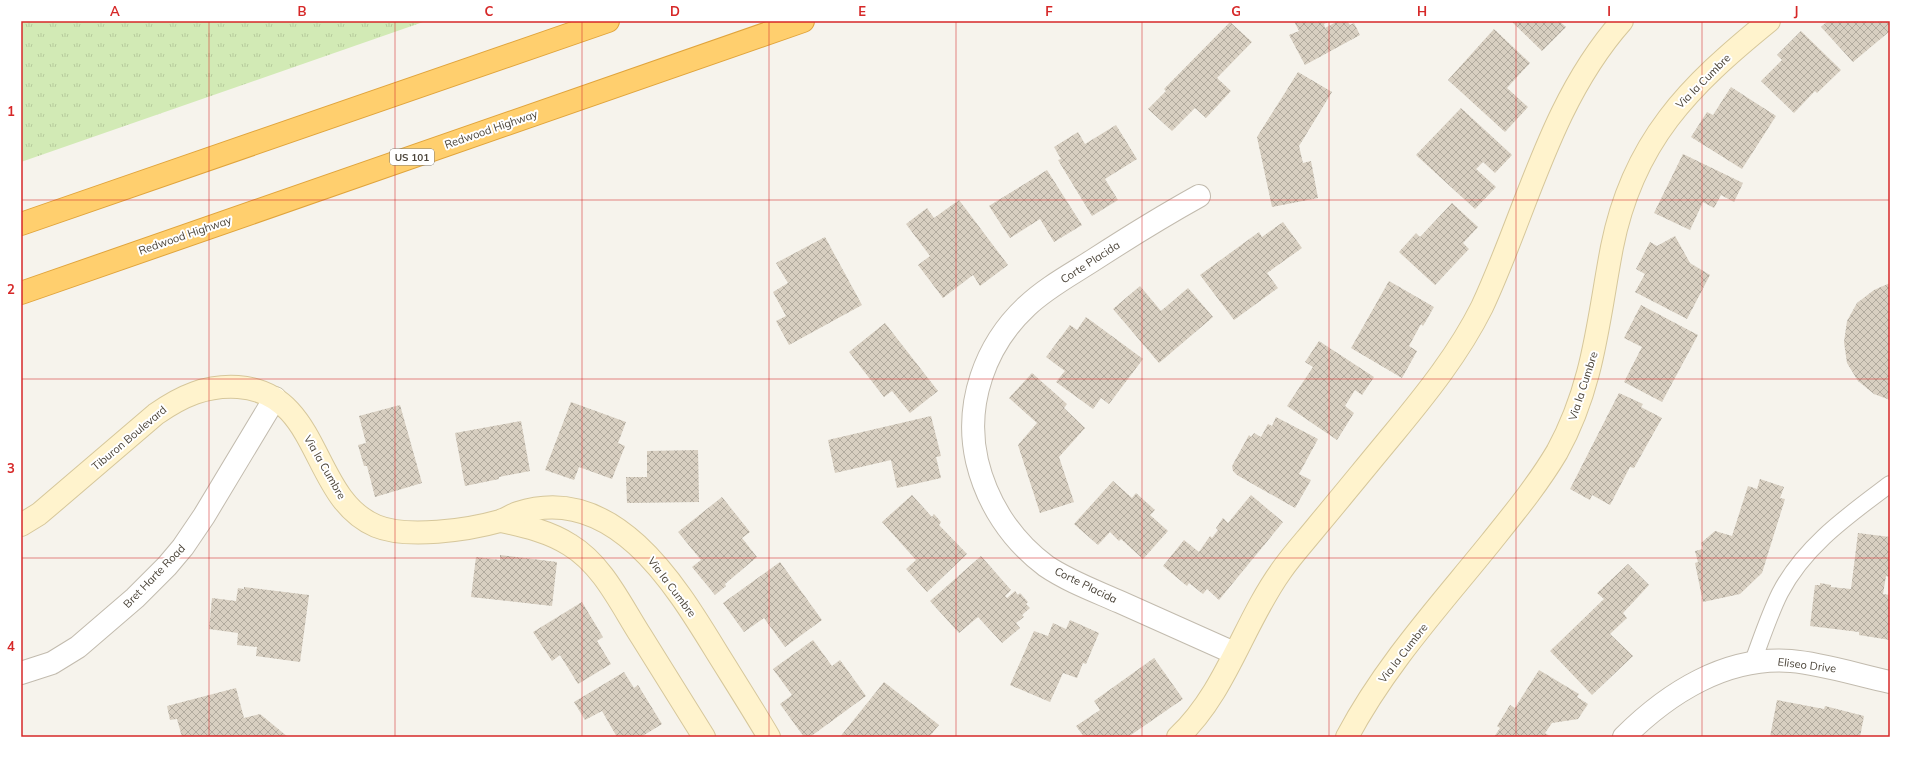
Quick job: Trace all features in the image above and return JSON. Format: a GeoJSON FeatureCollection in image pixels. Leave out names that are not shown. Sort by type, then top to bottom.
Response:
{"type":"FeatureCollection","features":[{"type":"Feature","properties":{"kind":"highway"},"geometry":{"type":"LineString","coordinates":[[21,224],[608,21]]}},
{"type":"Feature","properties":{"kind":"highway","name":"Redwood Highway"},"geometry":{"type":"LineString","coordinates":[[21,292],[803,21]]}},
{"type":"Feature","properties":{"kind":"street"},"geometry":{"type":"LineString","coordinates":[[1178,737],[1204,707],[1262,600],[1282,568],[1418,404],[1458,348],[1482,306],[1566,103],[1594,57],[1622,21]]}},
{"type":"Feature","properties":{"kind":"street","name":"Via la Cumbre"},"geometry":{"type":"LineString","coordinates":[[1347,737],[1361,710],[1386,673],[1523,503],[1563,440],[1579,404],[1592,364],[1616,228],[1637,170],[1657,134],[1680,102],[1706,74],[1769,21]]}},
{"type":"Feature","properties":{"kind":"street","name":"Corte Placida"},"geometry":{"type":"LineString","coordinates":[[1198,196],[1139,230],[1048,289],[1028,305],[1012,322],[994,348],[980,382],[973,427],[974,448],[987,492],[1010,533],[1027,550],[1047,566],[1089,589],[1234,653]]}},
{"type":"Feature","properties":{"kind":"street","name":"Tiburon Boulevard"},"geometry":{"type":"LineString","coordinates":[[21,525],[38,514],[156,414],[185,395],[205,389],[227,386],[258,390],[275,398]]}},
{"type":"Feature","properties":{"kind":"street","name":"Via la Cumbre"},"geometry":{"type":"LineString","coordinates":[[275,398],[295,417],[308,435],[341,498],[358,515],[367,521],[389,530],[414,533],[456,529],[501,521],[527,510],[543,508],[572,509],[601,520],[638,546],[658,566],[693,614],[770,737]]}},
{"type":"Feature","properties":{"kind":"street","name":"Bret Harte Road"},"geometry":{"type":"LineString","coordinates":[[21,674],[52,663],[78,647],[135,598],[167,566],[201,521],[275,398]]}},
{"type":"Feature","properties":{"kind":"street","name":"Via la Cumbre"},"geometry":{"type":"LineString","coordinates":[[501,521],[534,529],[571,545],[591,563],[616,597],[704,737]]}},
{"type":"Feature","properties":{"kind":"street","name":"Eliseo Drive"},"geometry":{"type":"LineString","coordinates":[[1624,737],[1663,702],[1699,680],[1718,672],[1752,664],[1790,661],[1810,663],[1890,682]]}},
{"type":"Feature","properties":{"kind":"lane"},"geometry":{"type":"LineString","coordinates":[[1752,664],[1781,591],[1798,565],[1830,530],[1890,484]]}},
{"type":"Feature","properties":{"kind":"green space"},"geometry":{"type":"Polygon","coordinates":[[[21,21],[426,21],[21,162],[21,21]]]}},
{"type":"Feature","properties":{"kind":"building"},"geometry":{"type":"Polygon","coordinates":[[[1294,21],[1330,21],[1324,24],[1325,28],[1338,21],[1347,21],[1350,25],[1354,23],[1360,35],[1305,65],[1289,35],[1299,31],[1294,21]]]}},
{"type":"Feature","properties":{"kind":"building"},"geometry":{"type":"Polygon","coordinates":[[[1511,21],[1559,21],[1566,27],[1542,51],[1511,21]]]}},
{"type":"Feature","properties":{"kind":"building"},"geometry":{"type":"Polygon","coordinates":[[[1828,21],[1890,21],[1890,31],[1853,62],[1821,27],[1828,21]]]}},
{"type":"Feature","properties":{"kind":"building"},"geometry":{"type":"Polygon","coordinates":[[[1230,22],[1252,42],[1217,78],[1231,91],[1206,118],[1195,108],[1172,131],[1148,109],[1166,91],[1164,89],[1230,22]]]}},
{"type":"Feature","properties":{"kind":"building"},"geometry":{"type":"Polygon","coordinates":[[[1494,29],[1530,63],[1507,88],[1528,107],[1505,132],[1448,80],[1494,29]]]}},
{"type":"Feature","properties":{"kind":"building"},"geometry":{"type":"Polygon","coordinates":[[[1801,31],[1841,70],[1817,93],[1815,91],[1794,113],[1761,81],[1782,60],[1777,55],[1801,31]]]}},
{"type":"Feature","properties":{"kind":"building"},"geometry":{"type":"Polygon","coordinates":[[[1298,72],[1332,92],[1299,146],[1303,163],[1311,161],[1318,198],[1272,207],[1257,137],[1298,72]]]}},
{"type":"Feature","properties":{"kind":"building"},"geometry":{"type":"Polygon","coordinates":[[[1731,87],[1776,116],[1742,169],[1691,137],[1707,112],[1713,115],[1731,87]]]}},
{"type":"Feature","properties":{"kind":"building"},"geometry":{"type":"Polygon","coordinates":[[[1461,108],[1512,155],[1495,173],[1483,162],[1476,169],[1496,187],[1475,209],[1416,155],[1461,108]]]}},
{"type":"Feature","properties":{"kind":"building"},"geometry":{"type":"Polygon","coordinates":[[[1116,125],[1137,159],[1105,179],[1118,200],[1092,216],[1058,160],[1061,159],[1054,147],[1078,132],[1085,144],[1116,125]]]}},
{"type":"Feature","properties":{"kind":"building"},"geometry":{"type":"Polygon","coordinates":[[[1683,154],[1743,183],[1734,202],[1721,195],[1714,208],[1703,202],[1690,230],[1654,213],[1683,154]]]}},
{"type":"Feature","properties":{"kind":"building"},"geometry":{"type":"Polygon","coordinates":[[[1047,170],[1082,225],[1054,242],[1040,219],[1010,238],[989,206],[1047,170]]]}},
{"type":"Feature","properties":{"kind":"building"},"geometry":{"type":"Polygon","coordinates":[[[959,200],[1008,265],[980,286],[973,275],[943,298],[918,265],[930,256],[906,224],[927,208],[934,218],[959,200]]]}},
{"type":"Feature","properties":{"kind":"building"},"geometry":{"type":"Polygon","coordinates":[[[1452,203],[1478,227],[1463,243],[1469,249],[1435,285],[1399,252],[1416,233],[1420,237],[1452,203]]]}},
{"type":"Feature","properties":{"kind":"building"},"geometry":{"type":"Polygon","coordinates":[[[1283,222],[1302,248],[1267,273],[1278,288],[1234,320],[1200,275],[1259,232],[1262,237],[1283,222]]]}},
{"type":"Feature","properties":{"kind":"building"},"geometry":{"type":"Polygon","coordinates":[[[1675,236],[1690,263],[1710,275],[1687,319],[1635,292],[1645,274],[1636,269],[1650,242],[1657,246],[1675,236]]]}},
{"type":"Feature","properties":{"kind":"building"},"geometry":{"type":"Polygon","coordinates":[[[825,237],[862,305],[789,345],[776,321],[786,316],[773,292],[788,283],[776,263],[825,237]]]}},
{"type":"Feature","properties":{"kind":"building"},"geometry":{"type":"Polygon","coordinates":[[[1389,281],[1434,307],[1423,326],[1421,324],[1409,346],[1417,351],[1402,378],[1351,348],[1389,281]]]}},
{"type":"Feature","properties":{"kind":"building"},"geometry":{"type":"Polygon","coordinates":[[[1890,283],[1890,400],[1874,394],[1858,381],[1847,363],[1844,342],[1847,321],[1857,303],[1874,290],[1890,283]]]}},
{"type":"Feature","properties":{"kind":"building"},"geometry":{"type":"Polygon","coordinates":[[[1140,286],[1161,311],[1188,288],[1213,317],[1159,363],[1113,309],[1140,286]]]}},
{"type":"Feature","properties":{"kind":"building"},"geometry":{"type":"Polygon","coordinates":[[[1641,305],[1698,335],[1662,402],[1624,382],[1642,347],[1624,338],[1641,305]]]}},
{"type":"Feature","properties":{"kind":"building"},"geometry":{"type":"Polygon","coordinates":[[[1086,317],[1143,359],[1109,404],[1101,398],[1093,409],[1056,382],[1065,371],[1046,357],[1070,325],[1077,330],[1086,317]]]}},
{"type":"Feature","properties":{"kind":"building"},"geometry":{"type":"Polygon","coordinates":[[[885,323],[938,391],[910,413],[892,391],[884,397],[849,352],[885,323]]]}},
{"type":"Feature","properties":{"kind":"building"},"geometry":{"type":"Polygon","coordinates":[[[1319,341],[1374,377],[1362,395],[1355,390],[1345,406],[1354,413],[1337,440],[1287,406],[1313,367],[1305,362],[1319,341]]]}},
{"type":"Feature","properties":{"kind":"building"},"geometry":{"type":"Polygon","coordinates":[[[1032,373],[1067,404],[1064,408],[1085,428],[1059,457],[1074,502],[1040,513],[1018,445],[1037,423],[1009,398],[1032,373]]]}},
{"type":"Feature","properties":{"kind":"building"},"geometry":{"type":"Polygon","coordinates":[[[1619,393],[1643,404],[1641,407],[1662,418],[1634,468],[1630,467],[1610,505],[1592,495],[1590,500],[1570,489],[1619,393]]]}},
{"type":"Feature","properties":{"kind":"building"},"geometry":{"type":"Polygon","coordinates":[[[571,402],[626,422],[618,443],[625,446],[612,479],[579,467],[574,480],[545,470],[571,402]]]}},
{"type":"Feature","properties":{"kind":"building"},"geometry":{"type":"Polygon","coordinates":[[[400,405],[422,483],[375,497],[367,466],[364,466],[358,445],[366,443],[359,416],[400,405]]]}},
{"type":"Feature","properties":{"kind":"building"},"geometry":{"type":"Polygon","coordinates":[[[931,416],[941,456],[936,457],[941,478],[897,488],[891,460],[835,473],[828,440],[931,416]]]}},
{"type":"Feature","properties":{"kind":"building"},"geometry":{"type":"Polygon","coordinates":[[[1276,417],[1318,439],[1299,474],[1311,480],[1295,508],[1237,475],[1233,471],[1232,466],[1249,435],[1251,437],[1254,433],[1261,437],[1268,424],[1272,426],[1276,417]]]}},
{"type":"Feature","properties":{"kind":"building"},"geometry":{"type":"Polygon","coordinates":[[[521,421],[530,471],[465,486],[455,433],[521,421]]]}},
{"type":"Feature","properties":{"kind":"building"},"geometry":{"type":"Polygon","coordinates":[[[698,450],[699,502],[627,503],[626,477],[647,477],[647,451],[698,450]]]}},
{"type":"Feature","properties":{"kind":"building"},"geometry":{"type":"Polygon","coordinates":[[[1760,479],[1784,487],[1780,498],[1785,499],[1762,573],[1740,594],[1703,602],[1695,563],[1698,562],[1695,551],[1703,549],[1701,543],[1715,531],[1732,536],[1748,486],[1757,489],[1760,479]]]}},
{"type":"Feature","properties":{"kind":"building"},"geometry":{"type":"Polygon","coordinates":[[[1113,481],[1132,498],[1136,493],[1155,510],[1150,515],[1168,531],[1143,559],[1121,539],[1119,541],[1110,532],[1098,545],[1074,524],[1113,481]]]}},
{"type":"Feature","properties":{"kind":"building"},"geometry":{"type":"Polygon","coordinates":[[[912,495],[932,517],[934,514],[941,522],[939,525],[967,554],[927,592],[906,569],[916,560],[882,522],[912,495]]]}},
{"type":"Feature","properties":{"kind":"building"},"geometry":{"type":"Polygon","coordinates":[[[1251,495],[1283,522],[1219,600],[1207,589],[1203,594],[1189,583],[1187,586],[1163,566],[1184,540],[1199,552],[1210,536],[1212,538],[1218,530],[1216,528],[1223,518],[1228,523],[1251,495]]]}},
{"type":"Feature","properties":{"kind":"building"},"geometry":{"type":"Polygon","coordinates":[[[722,497],[750,532],[742,538],[757,557],[725,584],[726,586],[715,595],[692,567],[701,560],[678,532],[722,497]]]}},
{"type":"Feature","properties":{"kind":"building"},"geometry":{"type":"Polygon","coordinates":[[[1858,533],[1890,537],[1890,577],[1886,576],[1883,594],[1890,595],[1890,640],[1859,635],[1859,632],[1810,626],[1815,585],[1820,585],[1820,583],[1831,585],[1831,587],[1851,589],[1858,533]]]}},
{"type":"Feature","properties":{"kind":"building"},"geometry":{"type":"Polygon","coordinates":[[[500,555],[557,562],[552,606],[471,597],[476,557],[500,560],[500,555]]]}},
{"type":"Feature","properties":{"kind":"building"},"geometry":{"type":"Polygon","coordinates":[[[981,556],[1011,590],[1005,596],[1007,598],[1015,591],[1018,595],[1020,593],[1028,602],[1026,604],[1030,608],[1022,615],[1024,617],[1016,623],[1020,628],[1002,643],[978,617],[959,633],[930,601],[981,556]]]}},
{"type":"Feature","properties":{"kind":"building"},"geometry":{"type":"Polygon","coordinates":[[[780,562],[822,620],[785,647],[764,618],[744,632],[723,603],[780,562]]]}},
{"type":"Feature","properties":{"kind":"building"},"geometry":{"type":"Polygon","coordinates":[[[1628,564],[1649,585],[1623,613],[1627,618],[1610,634],[1633,656],[1592,695],[1550,651],[1604,599],[1597,593],[1628,564]]]}},
{"type":"Feature","properties":{"kind":"building"},"geometry":{"type":"Polygon","coordinates":[[[244,587],[309,595],[300,662],[256,656],[257,647],[237,645],[238,633],[209,629],[212,598],[236,601],[238,588],[244,589],[244,587]]]}},
{"type":"Feature","properties":{"kind":"building"},"geometry":{"type":"Polygon","coordinates":[[[582,602],[603,637],[597,641],[611,664],[578,684],[560,655],[552,661],[533,632],[582,602]]]}},
{"type":"Feature","properties":{"kind":"building"},"geometry":{"type":"Polygon","coordinates":[[[1070,620],[1099,633],[1086,664],[1083,663],[1077,678],[1063,673],[1050,702],[1010,685],[1034,631],[1048,636],[1053,623],[1066,629],[1070,620]]]}},
{"type":"Feature","properties":{"kind":"building"},"geometry":{"type":"Polygon","coordinates":[[[813,640],[832,666],[840,660],[866,696],[810,737],[804,737],[780,704],[792,695],[773,669],[813,640]]]}},
{"type":"Feature","properties":{"kind":"building"},"geometry":{"type":"Polygon","coordinates":[[[1154,658],[1183,699],[1128,737],[1084,737],[1076,726],[1100,710],[1094,701],[1154,658]]]}},
{"type":"Feature","properties":{"kind":"building"},"geometry":{"type":"Polygon","coordinates":[[[1539,670],[1579,694],[1577,697],[1588,704],[1578,719],[1552,723],[1545,733],[1551,737],[1494,737],[1500,728],[1497,726],[1510,705],[1515,708],[1539,670]]]}},
{"type":"Feature","properties":{"kind":"building"},"geometry":{"type":"Polygon","coordinates":[[[624,672],[634,688],[638,685],[662,724],[641,737],[617,737],[602,711],[585,720],[574,702],[624,672]]]}},
{"type":"Feature","properties":{"kind":"building"},"geometry":{"type":"Polygon","coordinates":[[[884,682],[939,725],[929,737],[840,737],[884,682]]]}},
{"type":"Feature","properties":{"kind":"building"},"geometry":{"type":"Polygon","coordinates":[[[236,688],[244,718],[260,714],[288,737],[182,737],[177,719],[170,720],[167,706],[236,688]]]}},
{"type":"Feature","properties":{"kind":"building"},"geometry":{"type":"Polygon","coordinates":[[[1777,700],[1824,709],[1825,706],[1864,716],[1860,737],[1770,737],[1777,700]]]}}]}
